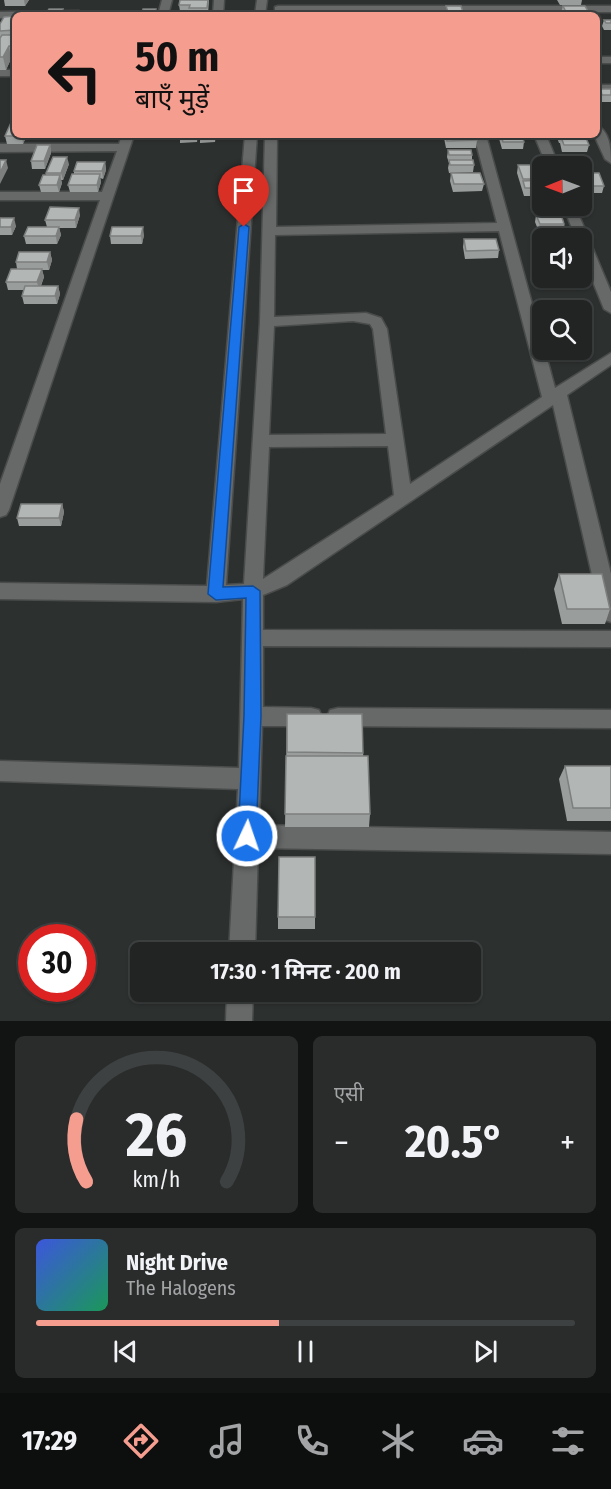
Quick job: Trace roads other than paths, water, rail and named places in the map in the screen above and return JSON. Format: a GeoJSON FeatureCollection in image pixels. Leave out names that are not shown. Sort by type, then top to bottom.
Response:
{"type":"FeatureCollection","features":[{"type":"Feature","properties":{"kind":"street"},"geometry":{"type":"LineString","coordinates":[[278,8],[466,4],[611,9]]}},
{"type":"Feature","properties":{"kind":"street"},"geometry":{"type":"LineString","coordinates":[[600,135],[611,159]]}},
{"type":"Feature","properties":{"kind":"street"},"geometry":{"type":"LineString","coordinates":[[216,594],[251,138]]}},
{"type":"Feature","properties":{"kind":"street"},"geometry":{"type":"LineString","coordinates":[[242,942],[252,716],[253,591],[267,322],[272,138]]}},
{"type":"Feature","properties":{"kind":"street"},"geometry":{"type":"LineString","coordinates":[[481,138],[554,396],[611,614]]}},
{"type":"Feature","properties":{"kind":"street"},"geometry":{"type":"LineString","coordinates":[[541,138],[549,156]]}},
{"type":"Feature","properties":{"kind":"street"},"geometry":{"type":"LineString","coordinates":[[0,148],[126,141],[0,510]]}},
{"type":"Feature","properties":{"kind":"street"},"geometry":{"type":"LineString","coordinates":[[0,196],[109,196]]}},
{"type":"Feature","properties":{"kind":"street"},"geometry":{"type":"LineString","coordinates":[[573,216],[611,309]]}},
{"type":"Feature","properties":{"kind":"street"},"geometry":{"type":"LineString","coordinates":[[270,231],[505,227]]}},
{"type":"Feature","properties":{"kind":"street"},"geometry":{"type":"LineString","coordinates":[[267,322],[353,317],[376,321],[380,329],[403,497]]}},
{"type":"Feature","properties":{"kind":"street"},"geometry":{"type":"LineString","coordinates":[[0,591],[216,594],[253,591],[280,580],[611,358]]}},
{"type":"Feature","properties":{"kind":"street"},"geometry":{"type":"LineString","coordinates":[[261,441],[395,440]]}},
{"type":"Feature","properties":{"kind":"street"},"geometry":{"type":"LineString","coordinates":[[253,638],[611,639]]}},
{"type":"Feature","properties":{"kind":"street"},"geometry":{"type":"LineString","coordinates":[[252,716],[611,719]]}},
{"type":"Feature","properties":{"kind":"street"},"geometry":{"type":"LineString","coordinates":[[0,771],[250,779]]}},
{"type":"Feature","properties":{"kind":"street"},"geometry":{"type":"LineString","coordinates":[[247,836],[611,843]]}},
{"type":"Feature","properties":{"kind":"street"},"geometry":{"type":"LineString","coordinates":[[239,1021],[240,1002]]}}]}
